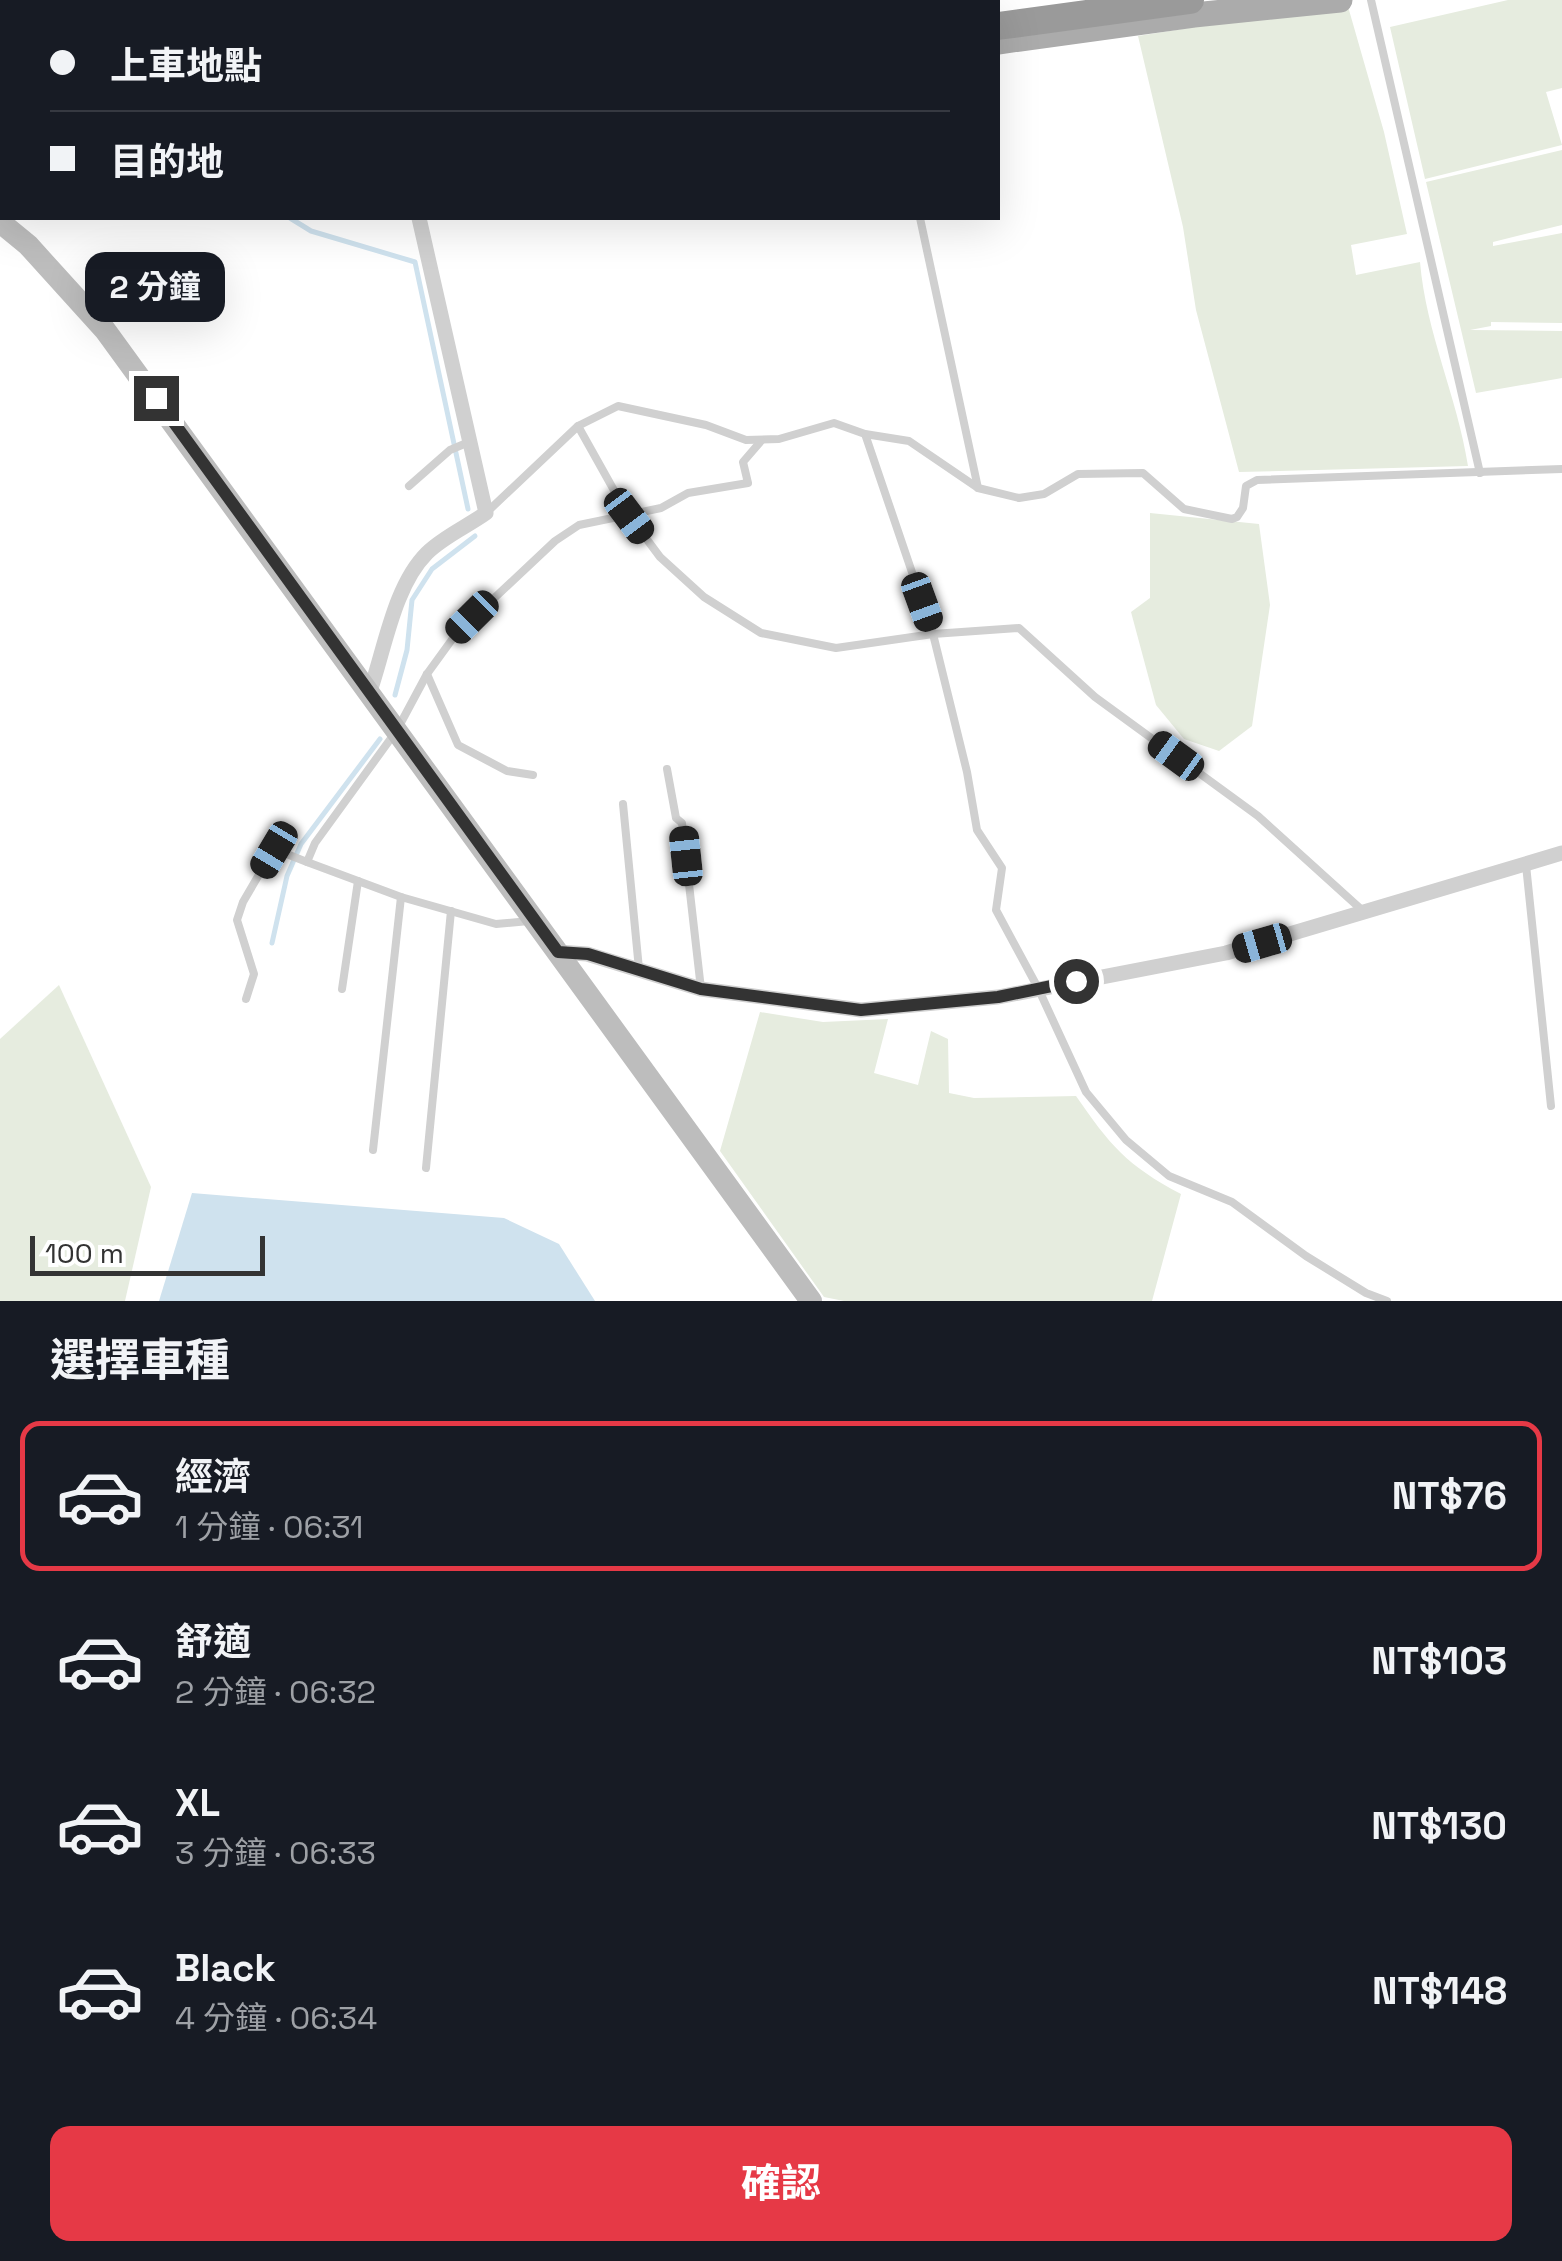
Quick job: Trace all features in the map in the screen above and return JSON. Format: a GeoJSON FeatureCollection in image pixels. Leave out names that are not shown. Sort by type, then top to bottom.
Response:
{"type":"FeatureCollection","features":[{"type":"Feature","properties":{"kind":"highway"},"geometry":{"type":"LineString","coordinates":[[1000,8],[1069,0]]}},
{"type":"Feature","properties":{"kind":"highway"},"geometry":{"type":"LineString","coordinates":[[1000,26],[1190,0]]}},
{"type":"Feature","properties":{"kind":"main road"},"geometry":{"type":"LineString","coordinates":[[1000,42],[1340,0]]}},
{"type":"Feature","properties":{"kind":"street"},"geometry":{"type":"LineString","coordinates":[[370,692],[400,593],[413,572],[428,552],[486,513],[419,220]]}},
{"type":"Feature","properties":{"kind":"street"},"geometry":{"type":"LineString","coordinates":[[0,222],[28,245],[105,330],[811,1301]]}},
{"type":"Feature","properties":{"kind":"street"},"geometry":{"type":"LineString","coordinates":[[558,952],[588,954],[701,989],[861,1010],[998,997],[1226,953],[1562,853]]}},
{"type":"Feature","properties":{"kind":"lane"},"geometry":{"type":"LineString","coordinates":[[1371,0],[1480,473]]}},
{"type":"Feature","properties":{"kind":"lane"},"geometry":{"type":"LineString","coordinates":[[920,220],[978,488]]}},
{"type":"Feature","properties":{"kind":"lane"},"geometry":{"type":"LineString","coordinates":[[486,513],[578,426],[618,406],[706,424],[746,440],[779,439],[834,424],[909,441],[978,488],[1030,498],[1078,474],[1143,473],[1190,512],[1232,519],[1243,508],[1246,486],[1257,480],[1562,469]]}},
{"type":"Feature","properties":{"kind":"lane"},"geometry":{"type":"LineString","coordinates":[[578,426],[629,516],[660,557],[704,597],[761,633],[836,648],[934,634],[1019,628],[1095,696],[1258,816],[1367,914]]}},
{"type":"Feature","properties":{"kind":"lane"},"geometry":{"type":"LineString","coordinates":[[865,434],[934,634],[977,830],[1002,868],[996,910],[1038,988],[1086,1092],[1126,1140],[1169,1176],[1232,1202],[1306,1256],[1387,1301]]}},
{"type":"Feature","properties":{"kind":"lane"},"geometry":{"type":"LineString","coordinates":[[307,862],[314,844],[397,730],[426,674],[456,634],[554,541],[579,525],[661,508],[688,493],[748,483],[743,462],[761,441]]}},
{"type":"Feature","properties":{"kind":"lane"},"geometry":{"type":"LineString","coordinates":[[408,486],[450,450],[469,442]]}},
{"type":"Feature","properties":{"kind":"lane"},"geometry":{"type":"LineString","coordinates":[[426,674],[458,745],[507,771],[533,775]]}},
{"type":"Feature","properties":{"kind":"lane"},"geometry":{"type":"LineString","coordinates":[[667,769],[676,818],[682,823],[701,989]]}},
{"type":"Feature","properties":{"kind":"lane"},"geometry":{"type":"LineString","coordinates":[[624,804],[639,970]]}},
{"type":"Feature","properties":{"kind":"lane"},"geometry":{"type":"LineString","coordinates":[[246,999],[254,974],[237,920],[243,902],[274,850],[401,897],[496,924],[535,920]]}},
{"type":"Feature","properties":{"kind":"lane"},"geometry":{"type":"LineString","coordinates":[[1526,865],[1551,1106]]}},
{"type":"Feature","properties":{"kind":"lane"},"geometry":{"type":"LineString","coordinates":[[342,989],[358,881]]}},
{"type":"Feature","properties":{"kind":"lane"},"geometry":{"type":"LineString","coordinates":[[373,1150],[401,897]]}},
{"type":"Feature","properties":{"kind":"lane"},"geometry":{"type":"LineString","coordinates":[[426,1168],[451,911]]}},
{"type":"Feature","properties":{"kind":"shaded area"},"geometry":{"type":"Polygon","coordinates":[[[1508,0],[1562,0],[1562,88],[1546,92],[1562,145],[1425,179],[1390,27],[1508,0]]]}},
{"type":"Feature","properties":{"kind":"shaded area"},"geometry":{"type":"Polygon","coordinates":[[[1347,3],[1384,132],[1407,234],[1351,245],[1356,275],[1420,262],[1428,314],[1468,466],[1239,472],[1196,310],[1183,227],[1138,36],[1347,3]]]}},
{"type":"Feature","properties":{"kind":"shaded area"},"geometry":{"type":"Polygon","coordinates":[[[1562,150],[1562,225],[1493,242],[1493,246],[1562,233],[1562,323],[1491,322],[1491,326],[1470,330],[1562,331],[1562,378],[1476,393],[1426,182],[1562,150]]]}},
{"type":"Feature","properties":{"kind":"shaded area"},"geometry":{"type":"Polygon","coordinates":[[[1150,513],[1259,524],[1270,605],[1252,726],[1219,751],[1184,739],[1156,705],[1131,612],[1150,598],[1150,513]]]}},
{"type":"Feature","properties":{"kind":"shaded area"},"geometry":{"type":"Polygon","coordinates":[[[59,985],[151,1187],[125,1301],[0,1301],[0,1039],[59,985]]]}},
{"type":"Feature","properties":{"kind":"shaded area"},"geometry":{"type":"Polygon","coordinates":[[[760,1012],[823,1022],[888,1019],[874,1073],[918,1085],[931,1031],[948,1039],[949,1093],[974,1098],[1076,1096],[1121,1152],[1181,1194],[1152,1301],[844,1301],[824,1297],[720,1151],[760,1012]]]}},
{"type":"Feature","properties":{"kind":"water"},"geometry":{"type":"Polygon","coordinates":[[[192,1193],[504,1218],[559,1244],[595,1301],[159,1301],[192,1193]]]}},
{"type":"Feature","properties":{"kind":"waterway"},"geometry":{"type":"LineString","coordinates":[[293,220],[311,231],[415,262],[468,509]]}},
{"type":"Feature","properties":{"kind":"waterway"},"geometry":{"type":"LineString","coordinates":[[395,695],[407,650],[412,600],[432,569],[475,536]]}},
{"type":"Feature","properties":{"kind":"waterway"},"geometry":{"type":"LineString","coordinates":[[272,943],[287,876],[301,844],[380,739]]}},
{"type":"Feature","properties":{"kind":"route"},"geometry":{"type":"LineString","coordinates":[[156,398],[558,952],[588,954],[701,989],[776,1002],[861,1010],[998,997],[1076,981]]}}]}
